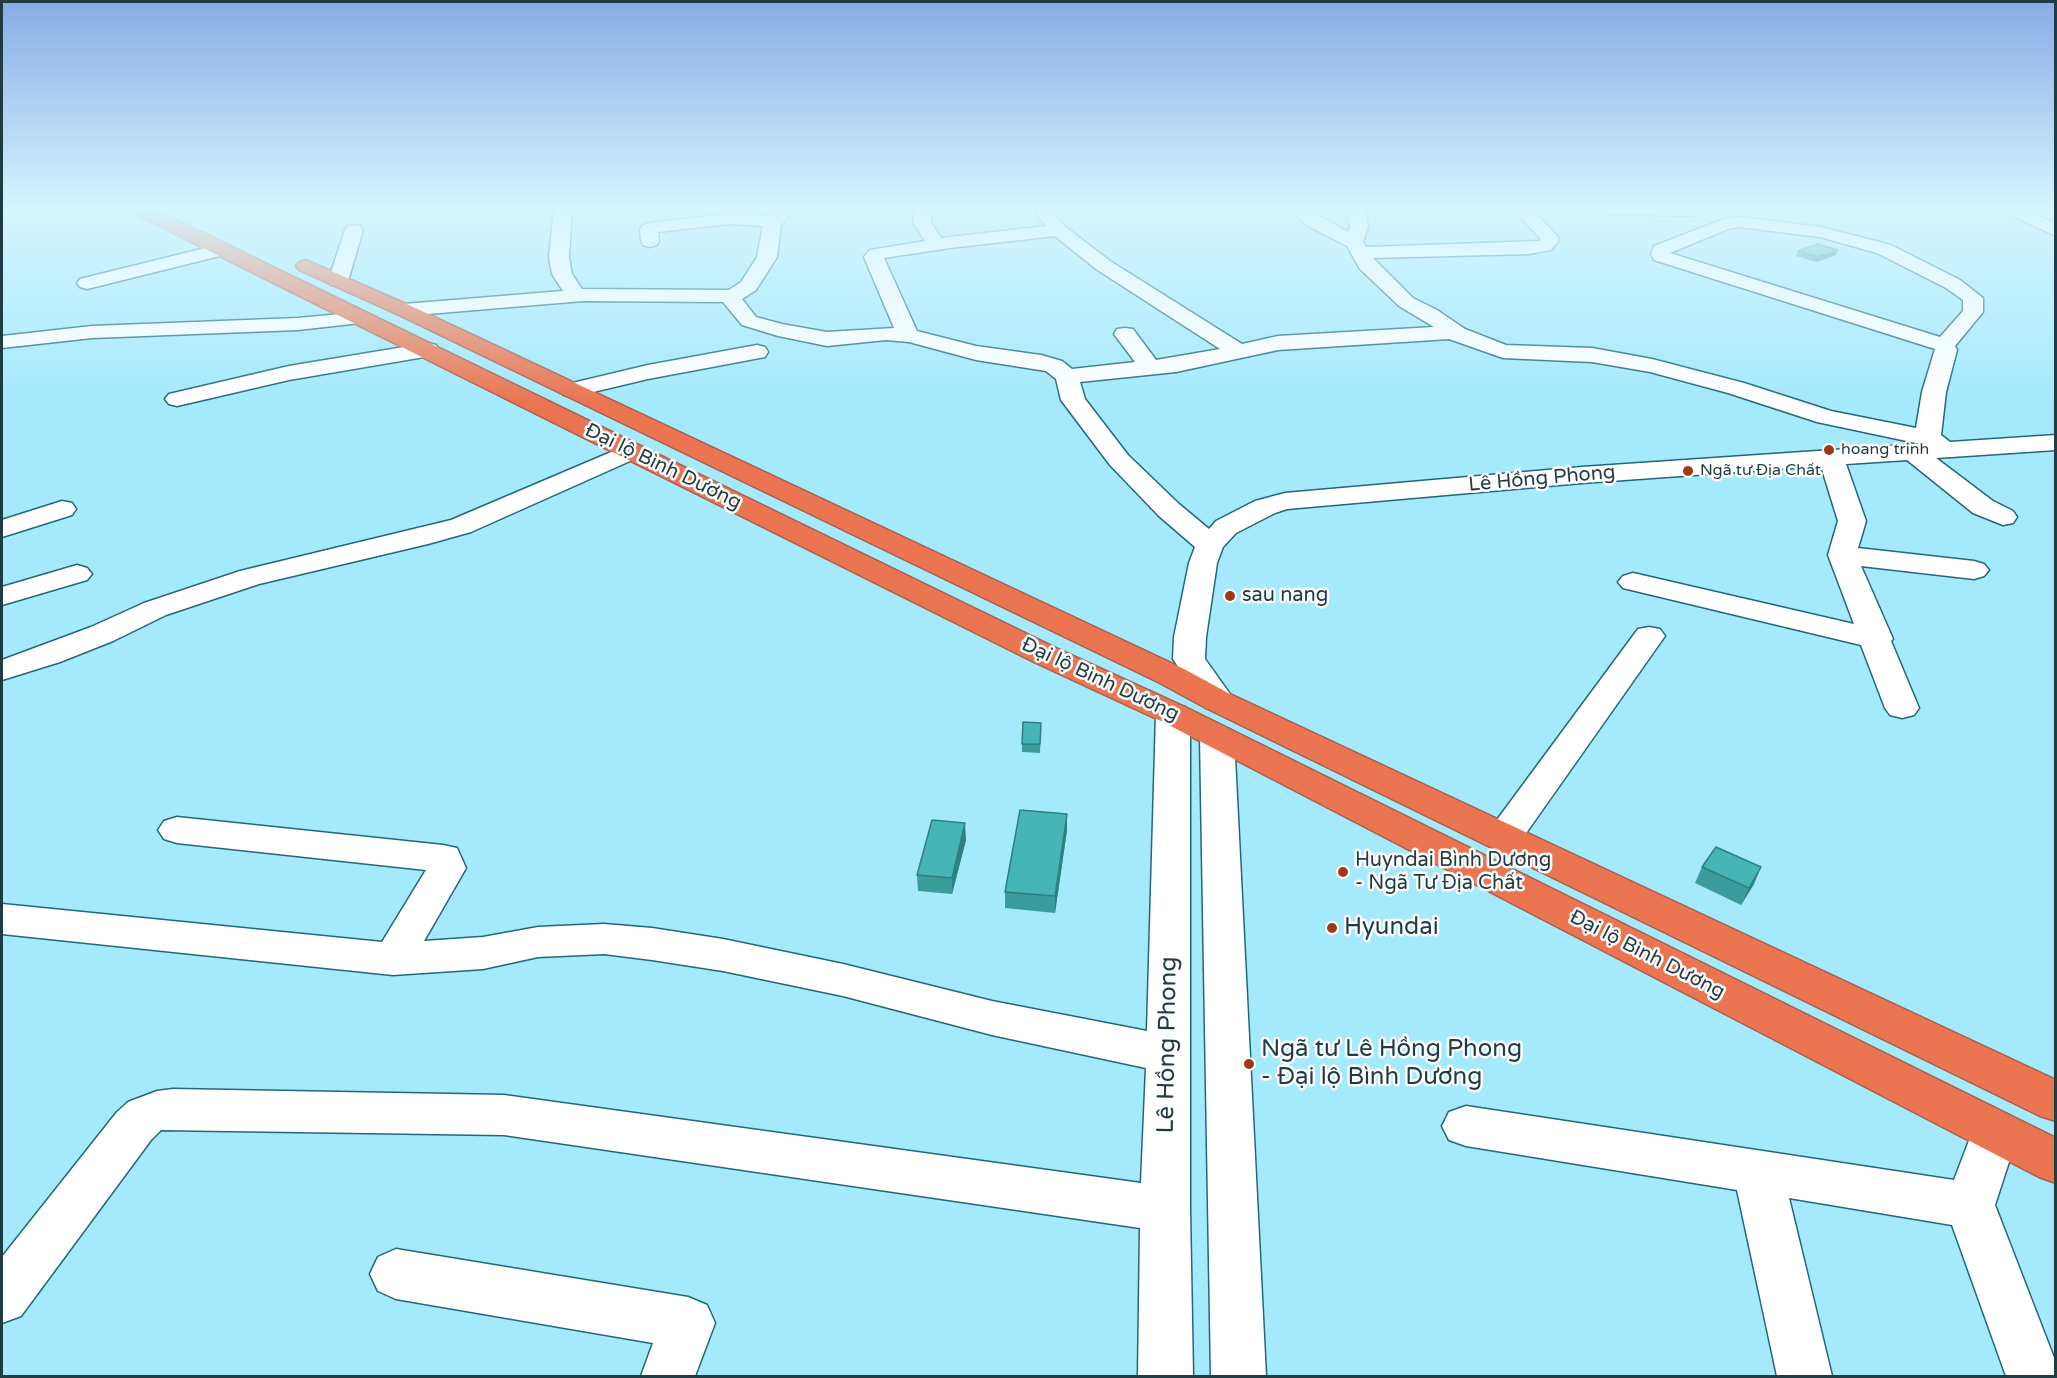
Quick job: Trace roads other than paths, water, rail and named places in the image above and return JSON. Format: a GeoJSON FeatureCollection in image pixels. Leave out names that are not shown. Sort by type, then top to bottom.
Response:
{"type":"FeatureCollection","features":[{"type":"Feature","properties":{"kind":"highway","name":"Đại lộ Bình Dương"},"geometry":{"type":"LineString","coordinates":[[269,273],[1034,650],[1178,683]]}},
{"type":"Feature","properties":{"kind":"highway","name":"Đại lộ Bình Dương"},"geometry":{"type":"LineString","coordinates":[[321,273],[572,390],[1178,683],[1218,719],[2055,1162]]}},
{"type":"Feature","properties":{"kind":"highway","name":"Đại lộ Bình Dương"},"geometry":{"type":"LineString","coordinates":[[1218,719],[1504,837],[2055,1102]]}},
{"type":"Feature","properties":{"kind":"street"},"geometry":{"type":"LineString","coordinates":[[87,282],[123,273]]}},
{"type":"Feature","properties":{"kind":"street"},"geometry":{"type":"LineString","coordinates":[[338,281],[340,273]]}},
{"type":"Feature","properties":{"kind":"street"},"geometry":{"type":"LineString","coordinates":[[562,273],[576,296]]}},
{"type":"Feature","properties":{"kind":"street"},"geometry":{"type":"LineString","coordinates":[[404,310],[576,296],[625,294],[729,296],[745,291],[756,273]]}},
{"type":"Feature","properties":{"kind":"street"},"geometry":{"type":"LineString","coordinates":[[881,273],[906,335]]}},
{"type":"Feature","properties":{"kind":"street"},"geometry":{"type":"LineString","coordinates":[[1115,273],[1172,306],[1208,333],[1238,351]]}},
{"type":"Feature","properties":{"kind":"street"},"geometry":{"type":"LineString","coordinates":[[1375,273],[1406,302],[1436,318],[1452,332],[1503,351],[1592,355],[1652,366],[1736,388],[1928,446],[1983,507],[2003,517]]}},
{"type":"Feature","properties":{"kind":"street"},"geometry":{"type":"LineString","coordinates":[[1716,273],[1944,345]]}},
{"type":"Feature","properties":{"kind":"street"},"geometry":{"type":"LineString","coordinates":[[1932,273],[1973,298],[1972,312],[1944,345]]}},
{"type":"Feature","properties":{"kind":"street"},"geometry":{"type":"LineString","coordinates":[[729,296],[749,321],[800,335],[827,339],[886,334],[906,335],[976,353],[1041,362],[1054,366],[1067,376],[1073,400],[1119,460],[1169,510],[1210,545]]}},
{"type":"Feature","properties":{"kind":"street"},"geometry":{"type":"LineString","coordinates":[[2,342],[92,332],[298,324],[362,318]]}},
{"type":"Feature","properties":{"kind":"street"},"geometry":{"type":"LineString","coordinates":[[1067,376],[1176,365],[1278,343],[1452,332]]}},
{"type":"Feature","properties":{"kind":"street"},"geometry":{"type":"LineString","coordinates":[[1125,334],[1150,368]]}},
{"type":"Feature","properties":{"kind":"street"},"geometry":{"type":"LineString","coordinates":[[1928,446],[1934,392],[1946,350],[1944,345]]}},
{"type":"Feature","properties":{"kind":"street"},"geometry":{"type":"LineString","coordinates":[[177,399],[289,374],[428,350]]}},
{"type":"Feature","properties":{"kind":"street"},"geometry":{"type":"LineString","coordinates":[[572,390],[667,368],[757,352]]}},
{"type":"Feature","properties":{"kind":"street","name":"Lê Hồng Phong"},"geometry":{"type":"LineString","coordinates":[[1166,1377],[1165,1209],[1178,683],[1190,637],[1203,563],[1210,545],[1226,527],[1265,507],[1285,501],[1581,475],[1832,457],[1928,446],[2055,442]]}},
{"type":"Feature","properties":{"kind":"street"},"geometry":{"type":"LineString","coordinates":[[7,660],[102,634],[155,609],[250,577],[428,537],[461,526],[630,452]]}},
{"type":"Feature","properties":{"kind":"street"},"geometry":{"type":"LineString","coordinates":[[1832,457],[1852,521],[1842,555],[1877,639],[1902,708]]}},
{"type":"Feature","properties":{"kind":"street"},"geometry":{"type":"LineString","coordinates":[[2,529],[62,509]]}},
{"type":"Feature","properties":{"kind":"street"},"geometry":{"type":"LineString","coordinates":[[1842,555],[1974,570]]}},
{"type":"Feature","properties":{"kind":"street"},"geometry":{"type":"LineString","coordinates":[[2,596],[76,574]]}},
{"type":"Feature","properties":{"kind":"street"},"geometry":{"type":"LineString","coordinates":[[1633,582],[1877,639]]}},
{"type":"Feature","properties":{"kind":"street"},"geometry":{"type":"LineString","coordinates":[[1504,837],[1649,636]]}},
{"type":"Feature","properties":{"kind":"street"},"geometry":{"type":"LineString","coordinates":[[1178,683],[1218,719],[1239,1377]]}},
{"type":"Feature","properties":{"kind":"street"},"geometry":{"type":"LineString","coordinates":[[177,830],[443,858],[447,868],[393,959]]}},
{"type":"Feature","properties":{"kind":"street"},"geometry":{"type":"LineString","coordinates":[[2,919],[393,959],[483,953],[538,942],[604,939],[652,944],[723,955],[843,980],[992,1018],[1169,1054]]}},
{"type":"Feature","properties":{"kind":"street"},"geometry":{"type":"LineString","coordinates":[[2,1298],[134,1126],[151,1113],[173,1109],[504,1115],[1165,1209]]}},
{"type":"Feature","properties":{"kind":"street"},"geometry":{"type":"LineString","coordinates":[[1466,1126],[1970,1205]]}},
{"type":"Feature","properties":{"kind":"street"},"geometry":{"type":"LineString","coordinates":[[1995,1131],[1970,1205],[2033,1377]]}},
{"type":"Feature","properties":{"kind":"street"},"geometry":{"type":"LineString","coordinates":[[1758,1173],[1804,1377]]}},
{"type":"Feature","properties":{"kind":"street"},"geometry":{"type":"LineString","coordinates":[[396,1274],[688,1323],[668,1377]]}},
{"type":"Feature","properties":{"kind":"place","name":"hoang trinh"},"geometry":{"type":"Point","coordinates":[1829,450]}},
{"type":"Feature","properties":{"kind":"place","name":"Ngã tư Địa Chất"},"geometry":{"type":"Point","coordinates":[1688,471]}},
{"type":"Feature","properties":{"kind":"place","name":"sau nang"},"geometry":{"type":"Point","coordinates":[1230,596]}},
{"type":"Feature","properties":{"kind":"place","name":"Huyndai Bình Dương - Ngã Tư Địa Chất"},"geometry":{"type":"Point","coordinates":[1343,872]}},
{"type":"Feature","properties":{"kind":"place","name":"Hyundai"},"geometry":{"type":"Point","coordinates":[1332,928]}},
{"type":"Feature","properties":{"kind":"place","name":"Ngã tư Lê Hồng Phong - Đại lộ Bình Dương"},"geometry":{"type":"Point","coordinates":[1249,1064]}}]}
